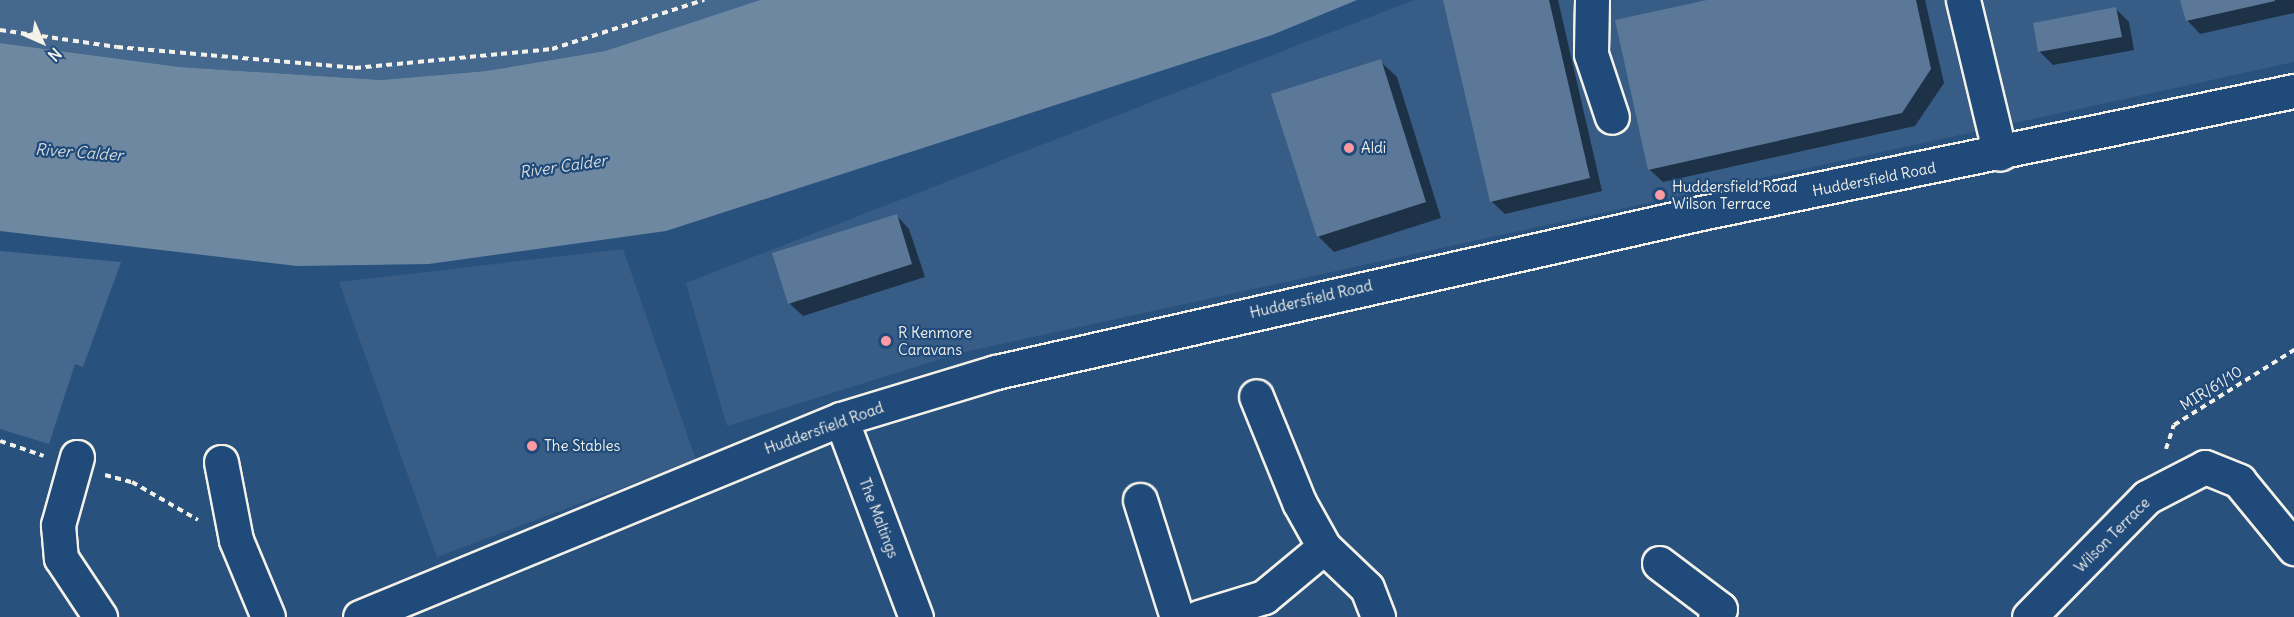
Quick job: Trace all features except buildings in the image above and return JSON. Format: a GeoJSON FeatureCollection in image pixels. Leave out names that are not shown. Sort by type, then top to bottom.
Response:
{"type":"FeatureCollection","features":[{"type":"Feature","properties":{"kind":"main road"},"geometry":{"type":"LineString","coordinates":[[1592,0],[1591,54],[1612,117]]}},
{"type":"Feature","properties":{"kind":"main road"},"geometry":{"type":"LineString","coordinates":[[1963,0],[2000,154]]}},
{"type":"Feature","properties":{"kind":"main road","name":"Huddersfield Road"},"geometry":{"type":"LineString","coordinates":[[360,617],[841,419],[996,372],[1296,301],[2294,91]]}},
{"type":"Feature","properties":{"kind":"main road"},"geometry":{"type":"LineString","coordinates":[[1256,396],[1299,502],[1324,547],[1372,602]]}},
{"type":"Feature","properties":{"kind":"main road","name":"The Maltings"},"geometry":{"type":"LineString","coordinates":[[841,419],[916,617]]}},
{"type":"Feature","properties":{"kind":"main road"},"geometry":{"type":"LineString","coordinates":[[76,462],[58,525],[61,558],[100,617]]}},
{"type":"Feature","properties":{"kind":"main road"},"geometry":{"type":"LineString","coordinates":[[221,462],[236,540],[268,617]]}},
{"type":"Feature","properties":{"kind":"main road","name":"Wilson Terrace"},"geometry":{"type":"LineString","coordinates":[[2029,617],[2147,497],[2205,467],[2239,481],[2294,548]]}},
{"type":"Feature","properties":{"kind":"main road"},"geometry":{"type":"LineString","coordinates":[[1140,500],[1177,617]]}},
{"type":"Feature","properties":{"kind":"main road"},"geometry":{"type":"LineString","coordinates":[[1199,617],[1264,597],[1324,547]]}},
{"type":"Feature","properties":{"kind":"main road"},"geometry":{"type":"LineString","coordinates":[[1659,563],[1720,609],[1714,617]]}},
{"type":"Feature","properties":{"kind":"path"},"geometry":{"type":"LineString","coordinates":[[0,30],[117,47],[355,68],[552,49],[704,0]]}},
{"type":"Feature","properties":{"kind":"path","name":"MIR/61/10"},"geometry":{"type":"LineString","coordinates":[[2147,497],[2174,425],[2294,350]]}},
{"type":"Feature","properties":{"kind":"path"},"geometry":{"type":"LineString","coordinates":[[0,441],[76,462],[132,482],[236,540]]}},
{"type":"Feature","properties":{"kind":"shaded area"},"geometry":{"type":"Polygon","coordinates":[[[0,0],[760,0],[605,51],[486,71],[381,80],[180,67],[0,43],[0,0]]]}},
{"type":"Feature","properties":{"kind":"shaded area"},"geometry":{"type":"Polygon","coordinates":[[[1414,0],[2294,0],[2294,62],[960,353],[727,426],[686,283],[1414,0]]]}},
{"type":"Feature","properties":{"kind":"shaded area"},"geometry":{"type":"Polygon","coordinates":[[[623,249],[696,460],[437,557],[339,282],[623,249]]]}},
{"type":"Feature","properties":{"kind":"shaded area"},"geometry":{"type":"Polygon","coordinates":[[[0,251],[121,262],[83,367],[75,364],[49,444],[0,429],[0,251]]]}},
{"type":"Feature","properties":{"kind":"water","name":"River Calder"},"geometry":{"type":"Polygon","coordinates":[[[760,0],[1357,0],[1272,35],[666,231],[429,264],[297,266],[0,231],[0,43],[180,67],[381,80],[486,71],[605,51],[760,0]]]}},
{"type":"Feature","properties":{"kind":"place","name":"Aldi"},"geometry":{"type":"Point","coordinates":[1349,148]}},
{"type":"Feature","properties":{"kind":"place","name":"Huddersfield Road Wilson Terrace"},"geometry":{"type":"Point","coordinates":[1660,195]}},
{"type":"Feature","properties":{"kind":"place","name":"R Kenmore Caravans"},"geometry":{"type":"Point","coordinates":[886,341]}},
{"type":"Feature","properties":{"kind":"place","name":"The Stables"},"geometry":{"type":"Point","coordinates":[532,446]}}]}
